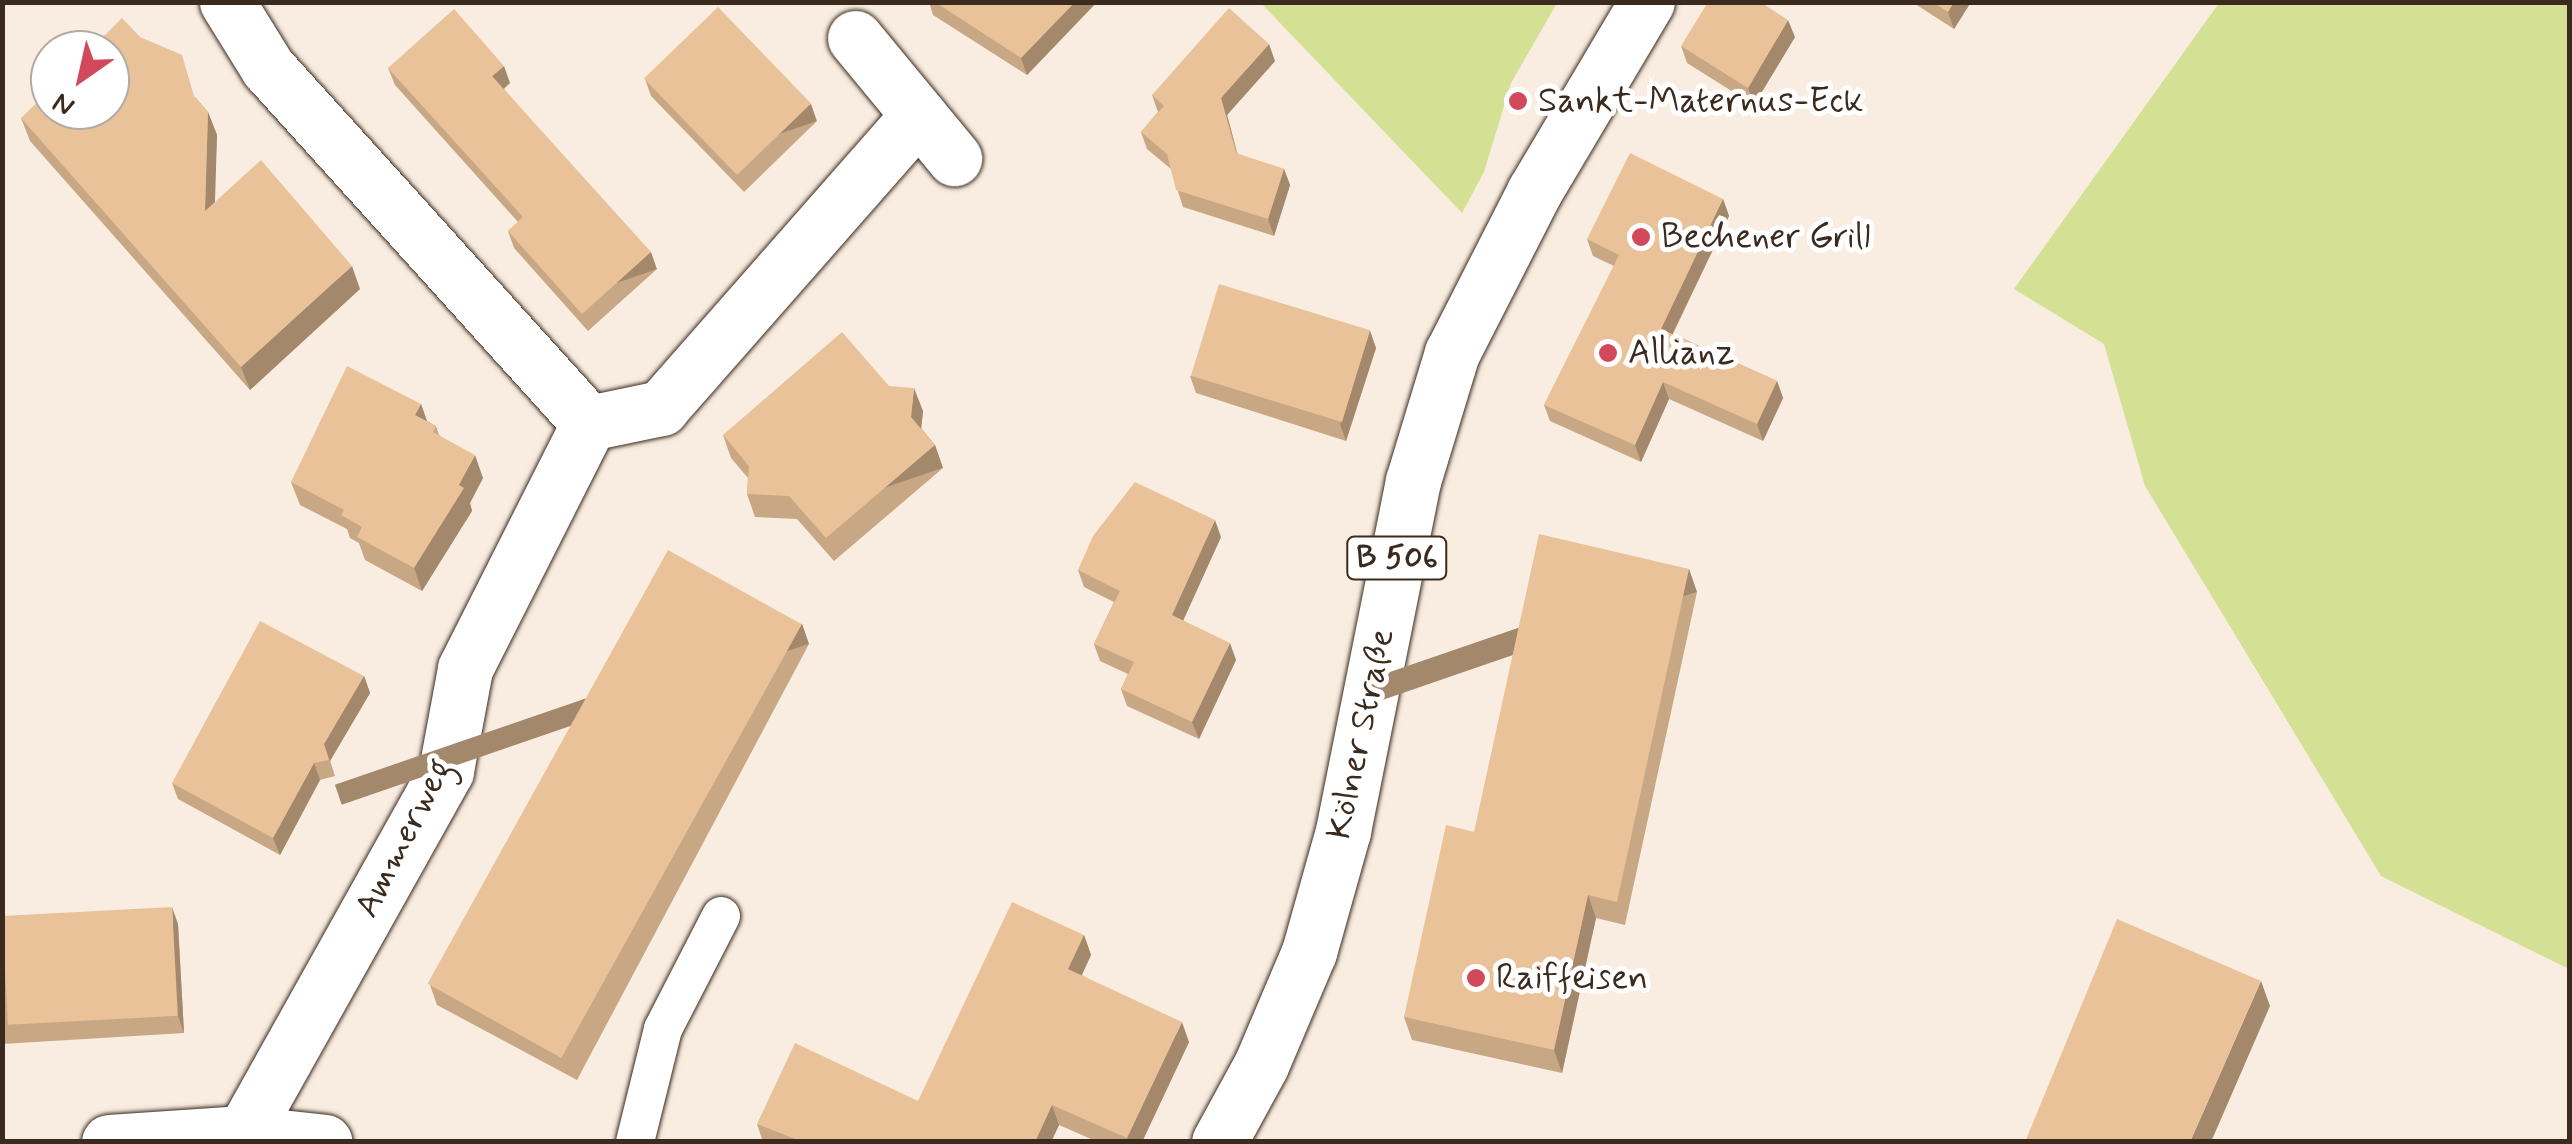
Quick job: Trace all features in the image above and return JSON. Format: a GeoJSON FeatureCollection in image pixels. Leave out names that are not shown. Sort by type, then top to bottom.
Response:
{"type":"FeatureCollection","features":[{"type":"Feature","properties":{"kind":"street"},"geometry":{"type":"LineString","coordinates":[[226,2],[268,68],[589,423],[661,408],[918,115]]}},
{"type":"Feature","properties":{"kind":"street","name":"Kölner Straße"},"geometry":{"type":"LineString","coordinates":[[1219,1142],[1261,1066],[1309,952],[1343,832],[1413,481],[1452,353],[1525,209],[1647,2]]}},
{"type":"Feature","properties":{"kind":"street"},"geometry":{"type":"LineString","coordinates":[[856,38],[954,158]]}},
{"type":"Feature","properties":{"kind":"street","name":"Ammerweg"},"geometry":{"type":"LineString","coordinates":[[244,1134],[446,771],[465,669],[589,423]]}},
{"type":"Feature","properties":{"kind":"street"},"geometry":{"type":"LineString","coordinates":[[128,1141],[244,1134],[325,1142]]}},
{"type":"Feature","properties":{"kind":"lane"},"geometry":{"type":"LineString","coordinates":[[636,1142],[662,1029],[721,916]]}},
{"type":"Feature","properties":{"kind":"green space"},"geometry":{"type":"Polygon","coordinates":[[[1261,3],[1557,3],[1511,83],[1484,172],[1462,213],[1261,3]]]}},
{"type":"Feature","properties":{"kind":"green space"},"geometry":{"type":"Polygon","coordinates":[[[2219,3],[2569,3],[2569,969],[2381,876],[2145,486],[2104,344],[2014,289],[2219,3]]]}},
{"type":"Feature","properties":{"kind":"building"},"geometry":{"type":"Polygon","coordinates":[[[935,2],[1075,2],[1021,58],[935,2]]]}},
{"type":"Feature","properties":{"kind":"building"},"geometry":{"type":"Polygon","coordinates":[[[1708,2],[1760,2],[1788,20],[1748,88],[1681,46],[1708,2]]]}},
{"type":"Feature","properties":{"kind":"building"},"geometry":{"type":"Polygon","coordinates":[[[1933,2],[1954,2],[1948,12],[1933,2]]]}},
{"type":"Feature","properties":{"kind":"building"},"geometry":{"type":"Polygon","coordinates":[[[718,7],[811,103],[737,175],[644,79],[718,7]]]}},
{"type":"Feature","properties":{"kind":"building"},"geometry":{"type":"Polygon","coordinates":[[[1229,8],[1269,44],[1221,98],[1236,153],[1284,169],[1268,219],[1176,190],[1167,154],[1141,132],[1164,106],[1152,95],[1229,8]]]}},
{"type":"Feature","properties":{"kind":"building"},"geometry":{"type":"Polygon","coordinates":[[[454,9],[504,66],[492,76],[651,252],[582,314],[508,231],[523,217],[388,68],[454,9]]]}},
{"type":"Feature","properties":{"kind":"building"},"geometry":{"type":"Polygon","coordinates":[[[122,18],[140,37],[182,55],[194,96],[208,112],[205,211],[261,160],[352,266],[241,367],[32,130],[130,130],[130,30],[110,30],[122,18]]]}},
{"type":"Feature","properties":{"kind":"building"},"geometry":{"type":"Polygon","coordinates":[[[30,109],[30,128],[21,118],[30,109]]]}},
{"type":"Feature","properties":{"kind":"building"},"geometry":{"type":"Polygon","coordinates":[[[1630,153],[1723,199],[1661,329],[1777,381],[1757,424],[1663,382],[1635,445],[1544,405],[1619,255],[1587,239],[1630,153]]]}},
{"type":"Feature","properties":{"kind":"building"},"geometry":{"type":"Polygon","coordinates":[[[1219,284],[1370,330],[1342,422],[1191,376],[1219,284]]]}},
{"type":"Feature","properties":{"kind":"building"},"geometry":{"type":"Polygon","coordinates":[[[842,332],[889,386],[914,388],[911,417],[935,445],[826,538],[789,496],[747,494],[749,466],[723,435],[842,332]]]}},
{"type":"Feature","properties":{"kind":"building"},"geometry":{"type":"Polygon","coordinates":[[[347,366],[421,404],[415,415],[436,426],[433,432],[475,455],[459,485],[464,488],[414,568],[357,537],[362,527],[341,515],[344,510],[291,482],[347,366]]]}},
{"type":"Feature","properties":{"kind":"building"},"geometry":{"type":"Polygon","coordinates":[[[1135,482],[1215,520],[1172,615],[1230,643],[1192,722],[1121,689],[1134,662],[1094,644],[1120,591],[1078,570],[1093,536],[1135,482]]]}},
{"type":"Feature","properties":{"kind":"building"},"geometry":{"type":"Polygon","coordinates":[[[1539,534],[1689,569],[1617,902],[1588,895],[1554,1050],[1404,1017],[1446,825],[1474,832],[1539,534]]]}},
{"type":"Feature","properties":{"kind":"building"},"geometry":{"type":"Polygon","coordinates":[[[668,550],[802,624],[561,1058],[428,984],[668,550]]]}},
{"type":"Feature","properties":{"kind":"building"},"geometry":{"type":"Polygon","coordinates":[[[260,621],[364,676],[324,744],[329,760],[314,763],[273,838],[172,783],[260,621]]]}},
{"type":"Feature","properties":{"kind":"building"},"geometry":{"type":"Polygon","coordinates":[[[1012,902],[1084,935],[1068,969],[1182,1022],[1127,1138],[1052,1105],[1035,1142],[803,1142],[757,1124],[795,1043],[918,1101],[1012,902]]]}},
{"type":"Feature","properties":{"kind":"building"},"geometry":{"type":"Polygon","coordinates":[[[172,907],[178,1016],[8,1025],[2,916],[172,907]]]}},
{"type":"Feature","properties":{"kind":"building"},"geometry":{"type":"Polygon","coordinates":[[[2117,919],[2261,981],[2190,1142],[2025,1142],[2117,919]]]}},
{"type":"Feature","properties":{"kind":"place","name":"Sankt-Maternus-Eck"},"geometry":{"type":"Point","coordinates":[1518,101]}},
{"type":"Feature","properties":{"kind":"place","name":"Bechener Grill"},"geometry":{"type":"Point","coordinates":[1641,237]}},
{"type":"Feature","properties":{"kind":"place","name":"Allianz"},"geometry":{"type":"Point","coordinates":[1608,353]}},
{"type":"Feature","properties":{"kind":"place","name":"Raiffeisen"},"geometry":{"type":"Point","coordinates":[1476,978]}}]}
